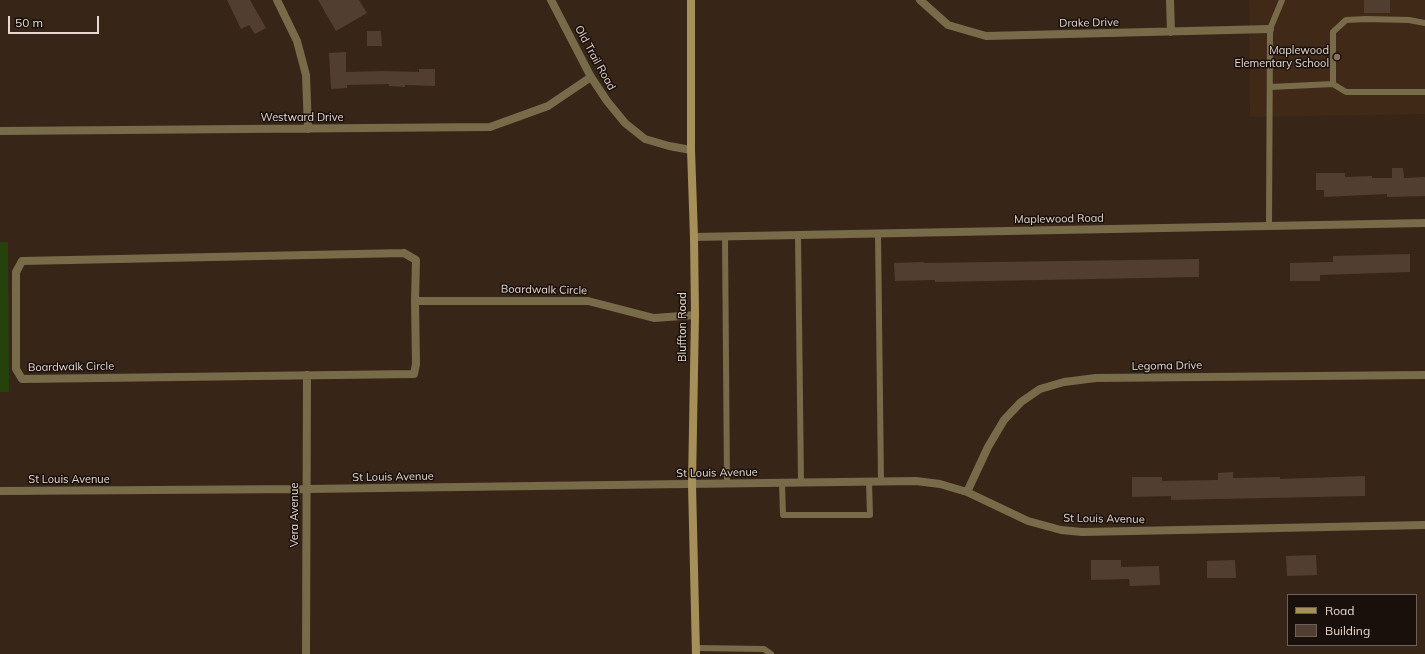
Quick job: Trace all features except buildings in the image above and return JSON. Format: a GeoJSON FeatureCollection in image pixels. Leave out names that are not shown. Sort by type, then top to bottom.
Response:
{"type":"FeatureCollection","features":[{"type":"Feature","properties":{"kind":"main road","name":"Bluffton Road"},"geometry":{"type":"LineString","coordinates":[[691,0],[691,150],[695,315],[692,484],[696,651]]}},
{"type":"Feature","properties":{"kind":"street"},"geometry":{"type":"LineString","coordinates":[[277,0],[297,41],[306,75],[308,129]]}},
{"type":"Feature","properties":{"kind":"street","name":"Old Trail Road"},"geometry":{"type":"LineString","coordinates":[[551,0],[591,77],[607,101],[625,123],[645,139],[669,146],[691,150]]}},
{"type":"Feature","properties":{"kind":"street","name":"Drake Drive"},"geometry":{"type":"LineString","coordinates":[[920,0],[948,25],[986,36],[1270,29]]}},
{"type":"Feature","properties":{"kind":"street"},"geometry":{"type":"LineString","coordinates":[[1170,0],[1170,32]]}},
{"type":"Feature","properties":{"kind":"street","name":"Westward Drive"},"geometry":{"type":"LineString","coordinates":[[0,131],[490,127],[548,106],[591,77]]}},
{"type":"Feature","properties":{"kind":"street","name":"Maplewood Road"},"geometry":{"type":"LineString","coordinates":[[694,237],[1425,223]]}},
{"type":"Feature","properties":{"kind":"street","name":"Boardwalk Circle"},"geometry":{"type":"LineString","coordinates":[[404,254],[416,260],[415,302],[416,364],[414,374],[22,379],[16,368],[16,272],[22,261],[404,254]]}},
{"type":"Feature","properties":{"kind":"street","name":"Boardwalk Circle"},"geometry":{"type":"LineString","coordinates":[[415,302],[588,301],[654,318],[695,315]]}},
{"type":"Feature","properties":{"kind":"street","name":"Vera Avenue"},"geometry":{"type":"LineString","coordinates":[[306,654],[307,375]]}},
{"type":"Feature","properties":{"kind":"street","name":"Legoma Drive"},"geometry":{"type":"LineString","coordinates":[[967,492],[988,447],[1004,420],[1021,402],[1040,389],[1064,382],[1096,378],[1425,375]]}},
{"type":"Feature","properties":{"kind":"street","name":"St Louis Avenue"},"geometry":{"type":"LineString","coordinates":[[0,491],[727,484],[916,480],[940,484],[967,492],[1028,521],[1061,530],[1082,532],[1425,525]]}},
{"type":"Feature","properties":{"kind":"lane"},"geometry":{"type":"LineString","coordinates":[[1269,226],[1270,29],[1282,0]]}},
{"type":"Feature","properties":{"kind":"lane"},"geometry":{"type":"LineString","coordinates":[[1333,84],[1333,32],[1346,20],[1409,20],[1425,23]]}},
{"type":"Feature","properties":{"kind":"lane"},"geometry":{"type":"LineString","coordinates":[[1270,87],[1333,84],[1346,92],[1425,92]]}},
{"type":"Feature","properties":{"kind":"lane"},"geometry":{"type":"LineString","coordinates":[[878,234],[881,481]]}},
{"type":"Feature","properties":{"kind":"lane"},"geometry":{"type":"LineString","coordinates":[[798,235],[801,482]]}},
{"type":"Feature","properties":{"kind":"lane"},"geometry":{"type":"LineString","coordinates":[[725,237],[727,484]]}},
{"type":"Feature","properties":{"kind":"lane"},"geometry":{"type":"LineString","coordinates":[[782,483],[783,515],[870,515],[869,482]]}},
{"type":"Feature","properties":{"kind":"lane"},"geometry":{"type":"LineString","coordinates":[[696,651],[764,650],[771,654]]}},
{"type":"Feature","properties":{"kind":"shaded area","name":"Maplewood Elementary School"},"geometry":{"type":"Polygon","coordinates":[[[1249,0],[1425,0],[1425,114],[1250,117],[1249,0]]]}},
{"type":"Feature","properties":{"kind":"green space"},"geometry":{"type":"Polygon","coordinates":[[[0,242],[8,242],[9,392],[0,392],[0,242]]]}},
{"type":"Feature","properties":{"kind":"place","name":"Maplewood Elementary School"},"geometry":{"type":"Point","coordinates":[1337,57]}}]}
